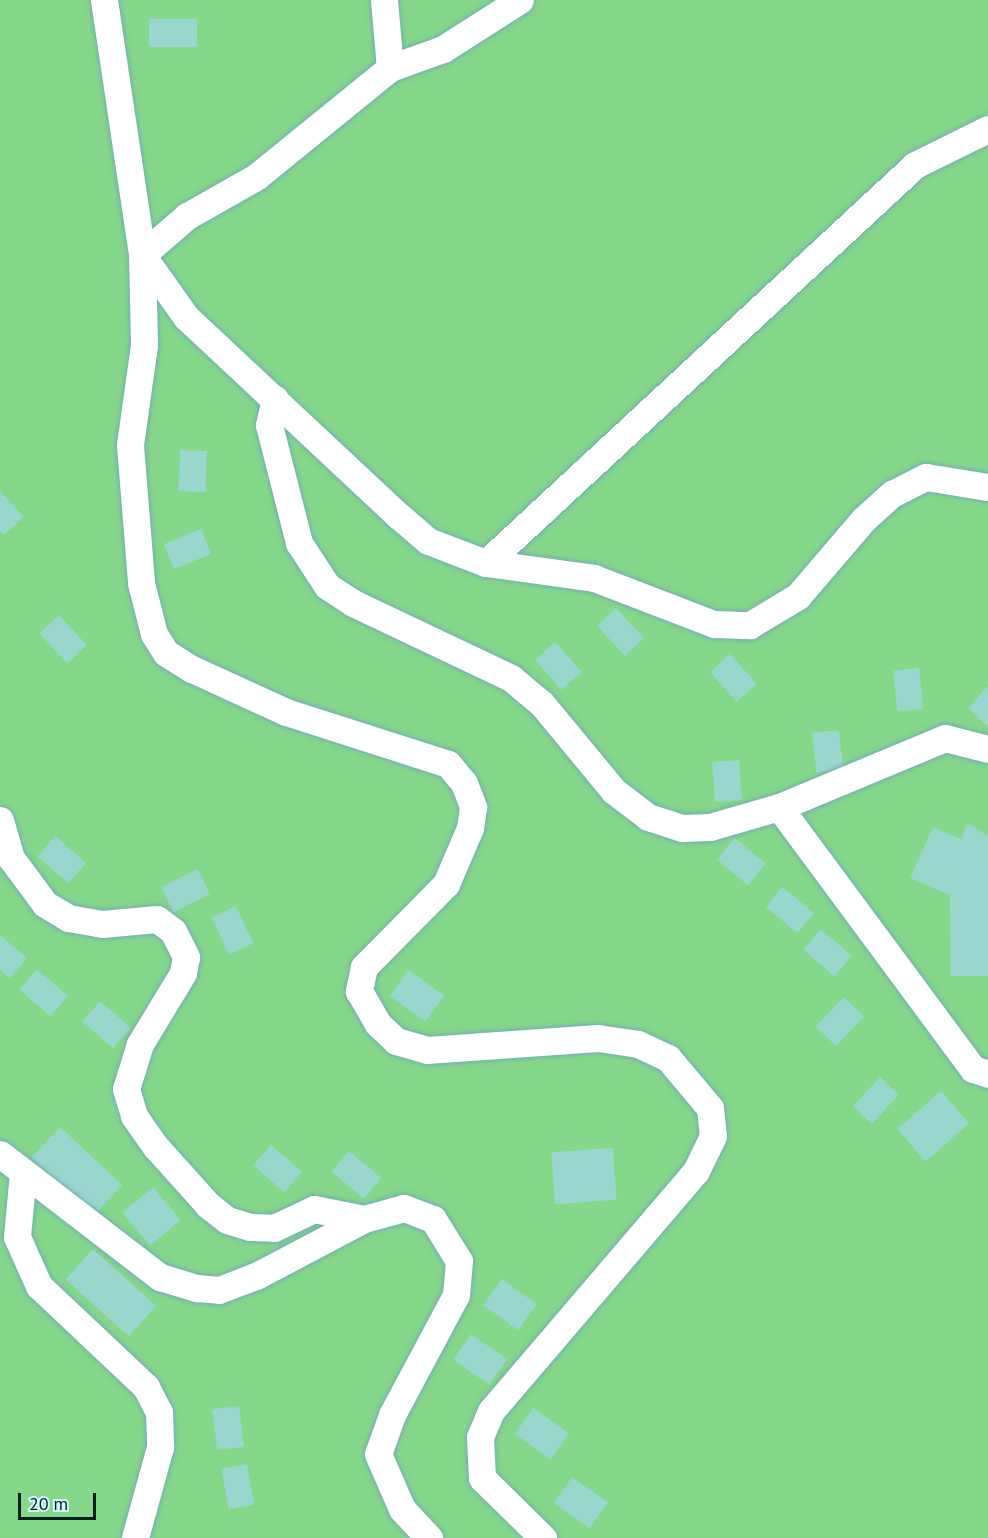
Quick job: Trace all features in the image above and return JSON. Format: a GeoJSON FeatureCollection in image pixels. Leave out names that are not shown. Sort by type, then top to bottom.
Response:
{"type":"FeatureCollection","features":[{"type":"Feature","properties":{"kind":"street"},"geometry":{"type":"LineString","coordinates":[[104,0],[142,255],[144,345],[130,445],[141,583],[154,634],[166,653],[192,669],[276,707],[448,764],[464,783],[473,807],[470,828],[446,884],[364,967],[359,991],[378,1024],[396,1041],[427,1050],[598,1038],[638,1044],[668,1058],[710,1108],[713,1136],[696,1171],[491,1411],[480,1437],[482,1478],[543,1538]]}},
{"type":"Feature","properties":{"kind":"street"},"geometry":{"type":"LineString","coordinates":[[384,0],[390,68]]}},
{"type":"Feature","properties":{"kind":"street"},"geometry":{"type":"LineString","coordinates":[[142,255],[187,216],[256,177],[390,68],[443,49],[519,0]]}},
{"type":"Feature","properties":{"kind":"street"},"geometry":{"type":"LineString","coordinates":[[486,563],[915,165],[988,129]]}},
{"type":"Feature","properties":{"kind":"street"},"geometry":{"type":"LineString","coordinates":[[142,255],[186,317],[428,541],[486,563],[594,578],[714,624],[750,625],[798,596],[864,519],[892,494],[926,477],[988,486]]}},
{"type":"Feature","properties":{"kind":"street"},"geometry":{"type":"LineString","coordinates":[[275,399],[269,425],[299,543],[327,586],[353,603],[511,678],[542,704],[614,791],[648,818],[682,828],[710,827],[779,807],[945,738],[988,749]]}},
{"type":"Feature","properties":{"kind":"street"},"geometry":{"type":"LineString","coordinates":[[779,807],[973,1069],[988,1074]]}},
{"type":"Feature","properties":{"kind":"street"},"geometry":{"type":"LineString","coordinates":[[0,820],[11,858],[45,904],[68,918],[102,924],[157,920],[173,931],[186,957],[183,973],[140,1044],[126,1089],[135,1116],[156,1147],[208,1205],[226,1220],[250,1227],[274,1228],[314,1209],[364,1219]]}},
{"type":"Feature","properties":{"kind":"street"},"geometry":{"type":"LineString","coordinates":[[0,1154],[160,1277],[197,1288],[219,1290],[256,1276],[364,1219],[404,1208],[432,1219],[459,1261],[456,1296],[392,1414],[378,1454],[402,1509],[429,1538]]}},
{"type":"Feature","properties":{"kind":"street"},"geometry":{"type":"LineString","coordinates":[[23,1172],[17,1237],[39,1286],[146,1387],[159,1412],[160,1447],[135,1538]]}},
{"type":"Feature","properties":{"kind":"green space"},"geometry":{"type":"Polygon","coordinates":[[[0,0],[988,0],[988,1538],[0,1538],[0,0]]]}},
{"type":"Feature","properties":{"kind":"building"},"geometry":{"type":"Polygon","coordinates":[[[149,19],[197,19],[197,47],[149,47],[149,19]]]}},
{"type":"Feature","properties":{"kind":"building"},"geometry":{"type":"Polygon","coordinates":[[[180,450],[207,451],[206,492],[179,491],[180,450]]]}},
{"type":"Feature","properties":{"kind":"building"},"geometry":{"type":"Polygon","coordinates":[[[0,491],[24,517],[4,535],[0,531],[0,491]]]}},
{"type":"Feature","properties":{"kind":"building"},"geometry":{"type":"Polygon","coordinates":[[[201,529],[211,554],[174,569],[164,544],[201,529]]]}},
{"type":"Feature","properties":{"kind":"building"},"geometry":{"type":"Polygon","coordinates":[[[616,608],[644,638],[625,656],[597,626],[616,608]]]}},
{"type":"Feature","properties":{"kind":"building"},"geometry":{"type":"Polygon","coordinates":[[[59,615],[87,645],[67,663],[39,633],[59,615]]]}},
{"type":"Feature","properties":{"kind":"building"},"geometry":{"type":"Polygon","coordinates":[[[555,642],[582,672],[562,690],[535,660],[555,642]]]}},
{"type":"Feature","properties":{"kind":"building"},"geometry":{"type":"Polygon","coordinates":[[[730,654],[757,684],[737,702],[710,672],[730,654]]]}},
{"type":"Feature","properties":{"kind":"building"},"geometry":{"type":"Polygon","coordinates":[[[919,668],[923,709],[897,711],[893,671],[919,668]]]}},
{"type":"Feature","properties":{"kind":"building"},"geometry":{"type":"Polygon","coordinates":[[[988,686],[988,727],[968,708],[988,686]]]}},
{"type":"Feature","properties":{"kind":"building"},"geometry":{"type":"Polygon","coordinates":[[[839,730],[843,770],[816,773],[812,733],[839,730]]]}},
{"type":"Feature","properties":{"kind":"building"},"geometry":{"type":"Polygon","coordinates":[[[739,760],[742,800],[715,802],[712,762],[739,760]]]}},
{"type":"Feature","properties":{"kind":"building"},"geometry":{"type":"Polygon","coordinates":[[[968,823],[988,836],[988,976],[951,976],[950,895],[910,878],[933,827],[961,839],[968,823]]]}},
{"type":"Feature","properties":{"kind":"building"},"geometry":{"type":"Polygon","coordinates":[[[55,836],[86,863],[68,883],[37,856],[55,836]]]}},
{"type":"Feature","properties":{"kind":"building"},"geometry":{"type":"Polygon","coordinates":[[[735,838],[766,864],[748,885],[717,859],[735,838]]]}},
{"type":"Feature","properties":{"kind":"building"},"geometry":{"type":"Polygon","coordinates":[[[198,869],[210,894],[173,912],[161,887],[198,869]]]}},
{"type":"Feature","properties":{"kind":"building"},"geometry":{"type":"Polygon","coordinates":[[[782,887],[814,913],[798,933],[766,907],[782,887]]]}},
{"type":"Feature","properties":{"kind":"building"},"geometry":{"type":"Polygon","coordinates":[[[236,906],[253,943],[229,955],[212,917],[236,906]]]}},
{"type":"Feature","properties":{"kind":"building"},"geometry":{"type":"Polygon","coordinates":[[[821,929],[852,956],[834,976],[803,949],[821,929]]]}},
{"type":"Feature","properties":{"kind":"building"},"geometry":{"type":"Polygon","coordinates":[[[0,935],[27,958],[10,978],[0,970],[0,935]]]}},
{"type":"Feature","properties":{"kind":"building"},"geometry":{"type":"Polygon","coordinates":[[[37,969],[68,996],[50,1016],[19,989],[37,969]]]}},
{"type":"Feature","properties":{"kind":"building"},"geometry":{"type":"Polygon","coordinates":[[[408,970],[444,995],[426,1021],[390,996],[408,970]]]}},
{"type":"Feature","properties":{"kind":"building"},"geometry":{"type":"Polygon","coordinates":[[[844,997],[864,1016],[836,1046],[816,1026],[844,997]]]}},
{"type":"Feature","properties":{"kind":"building"},"geometry":{"type":"Polygon","coordinates":[[[100,1001],[131,1028],[113,1048],[82,1021],[100,1001]]]}},
{"type":"Feature","properties":{"kind":"building"},"geometry":{"type":"Polygon","coordinates":[[[880,1077],[899,1095],[872,1124],[853,1106],[880,1077]]]}},
{"type":"Feature","properties":{"kind":"building"},"geometry":{"type":"Polygon","coordinates":[[[941,1091],[969,1123],[925,1162],[897,1129],[941,1091]]]}},
{"type":"Feature","properties":{"kind":"building"},"geometry":{"type":"Polygon","coordinates":[[[60,1127],[122,1185],[94,1216],[31,1158],[60,1127]]]}},
{"type":"Feature","properties":{"kind":"building"},"geometry":{"type":"Polygon","coordinates":[[[271,1145],[302,1172],[284,1192],[253,1165],[271,1145]]]}},
{"type":"Feature","properties":{"kind":"building"},"geometry":{"type":"Polygon","coordinates":[[[613,1148],[617,1200],[555,1204],[551,1152],[613,1148]]]}},
{"type":"Feature","properties":{"kind":"building"},"geometry":{"type":"Polygon","coordinates":[[[349,1151],[381,1178],[364,1199],[332,1172],[349,1151]]]}},
{"type":"Feature","properties":{"kind":"building"},"geometry":{"type":"Polygon","coordinates":[[[153,1187],[181,1220],[150,1246],[122,1213],[153,1187]]]}},
{"type":"Feature","properties":{"kind":"building"},"geometry":{"type":"Polygon","coordinates":[[[93,1249],[156,1306],[129,1336],[66,1279],[93,1249]]]}},
{"type":"Feature","properties":{"kind":"building"},"geometry":{"type":"Polygon","coordinates":[[[502,1279],[537,1304],[518,1330],[483,1305],[502,1279]]]}},
{"type":"Feature","properties":{"kind":"building"},"geometry":{"type":"Polygon","coordinates":[[[471,1334],[507,1359],[489,1385],[453,1359],[471,1334]]]}},
{"type":"Feature","properties":{"kind":"building"},"geometry":{"type":"Polygon","coordinates":[[[239,1406],[244,1447],[217,1450],[212,1409],[239,1406]]]}},
{"type":"Feature","properties":{"kind":"building"},"geometry":{"type":"Polygon","coordinates":[[[533,1408],[569,1433],[551,1459],[515,1434],[533,1408]]]}},
{"type":"Feature","properties":{"kind":"building"},"geometry":{"type":"Polygon","coordinates":[[[247,1464],[254,1504],[229,1509],[221,1469],[247,1464]]]}},
{"type":"Feature","properties":{"kind":"building"},"geometry":{"type":"Polygon","coordinates":[[[572,1477],[608,1502],[590,1528],[554,1503],[572,1477]]]}}]}
